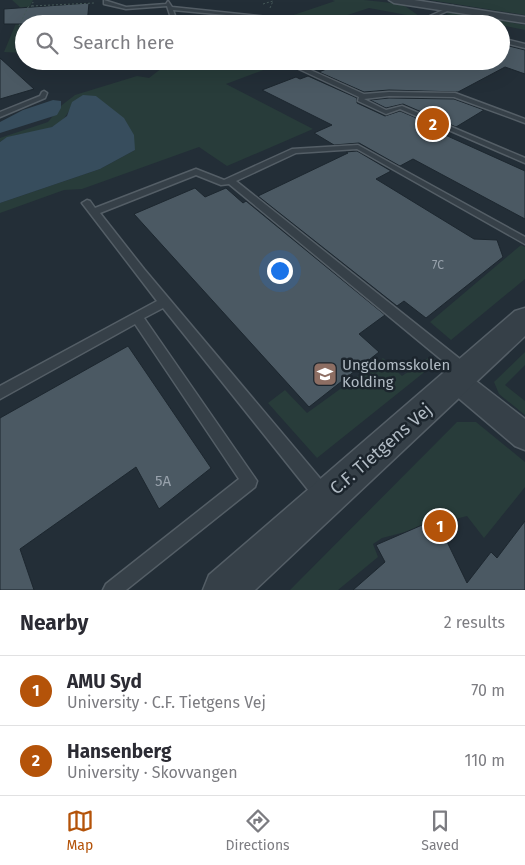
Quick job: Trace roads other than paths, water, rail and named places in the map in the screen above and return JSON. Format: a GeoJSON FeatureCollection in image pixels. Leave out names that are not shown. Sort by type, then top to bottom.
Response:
{"type":"FeatureCollection","features":[{"type":"Feature","properties":{"kind":"street"},"geometry":{"type":"LineString","coordinates":[[394,0],[451,7]]}},
{"type":"Feature","properties":{"kind":"street"},"geometry":{"type":"LineString","coordinates":[[416,0],[497,15]]}},
{"type":"Feature","properties":{"kind":"street"},"geometry":{"type":"LineString","coordinates":[[510,17],[525,20]]}},
{"type":"Feature","properties":{"kind":"street","name":"C.F. Tietgens Vej"},"geometry":{"type":"LineString","coordinates":[[224,590],[463,377],[525,319]]}},
{"type":"Feature","properties":{"kind":"street"},"geometry":{"type":"LineString","coordinates":[[463,377],[525,436]]}},
{"type":"Feature","properties":{"kind":"lane"},"geometry":{"type":"LineString","coordinates":[[106,0],[106,3],[120,7],[168,4],[250,15]]}},
{"type":"Feature","properties":{"kind":"lane"},"geometry":{"type":"LineString","coordinates":[[434,15],[451,7]]}},
{"type":"Feature","properties":{"kind":"lane"},"geometry":{"type":"LineString","coordinates":[[510,42],[525,46]]}},
{"type":"Feature","properties":{"kind":"lane"},"geometry":{"type":"LineString","coordinates":[[304,70],[363,96],[389,94],[455,95],[525,122]]}},
{"type":"Feature","properties":{"kind":"lane"},"geometry":{"type":"LineString","coordinates":[[0,115],[44,97],[44,93]]}},
{"type":"Feature","properties":{"kind":"lane"},"geometry":{"type":"LineString","coordinates":[[363,96],[360,100],[386,112],[400,107],[525,161]]}},
{"type":"Feature","properties":{"kind":"lane"},"geometry":{"type":"LineString","coordinates":[[463,377],[230,180],[295,152],[358,147],[525,241]]}},
{"type":"Feature","properties":{"kind":"lane","name":"C.F. Tietgens Vej"},"geometry":{"type":"LineString","coordinates":[[230,180],[224,183],[196,172],[90,208],[164,302],[326,498]]}},
{"type":"Feature","properties":{"kind":"lane"},"geometry":{"type":"LineString","coordinates":[[0,393],[164,302]]}},
{"type":"Feature","properties":{"kind":"lane"},"geometry":{"type":"LineString","coordinates":[[112,590],[249,481],[137,317]]}},
{"type":"Feature","properties":{"kind":"water"},"geometry":{"type":"Polygon","coordinates":[[[83,95],[96,96],[124,118],[134,135],[135,150],[100,169],[0,203],[0,142],[7,137],[52,127],[67,116],[72,102],[83,95]]]}},
{"type":"Feature","properties":{"kind":"water"},"geometry":{"type":"Polygon","coordinates":[[[53,100],[61,101],[61,108],[57,115],[0,133],[0,122],[23,110],[53,100]]]}},
{"type":"Feature","properties":{"kind":"place","name":"Hansenberg"},"geometry":{"type":"Point","coordinates":[433,124]}},
{"type":"Feature","properties":{"kind":"place","name":"Ungdomsskolen Kolding"},"geometry":{"type":"Point","coordinates":[325,374]}},
{"type":"Feature","properties":{"kind":"place","name":"AMU Syd"},"geometry":{"type":"Point","coordinates":[440,526]}}]}
